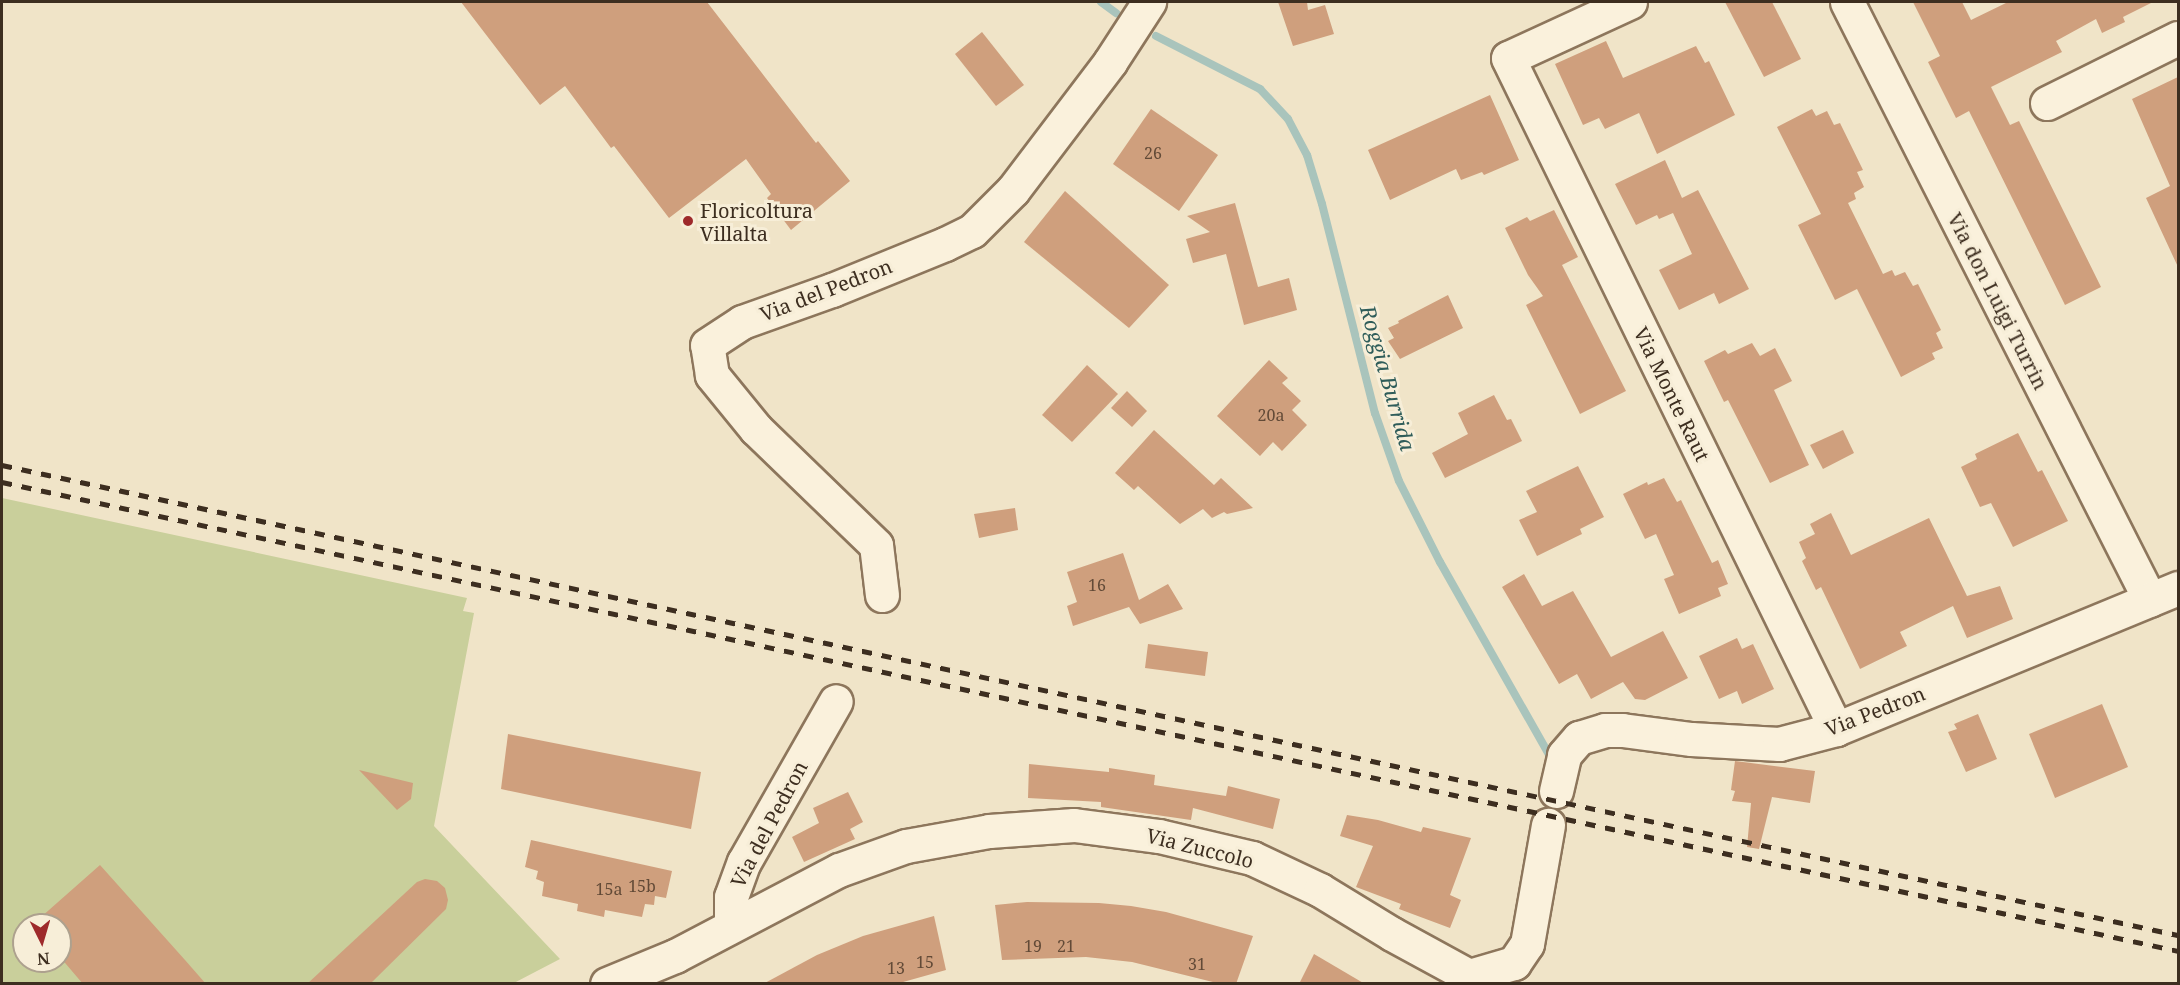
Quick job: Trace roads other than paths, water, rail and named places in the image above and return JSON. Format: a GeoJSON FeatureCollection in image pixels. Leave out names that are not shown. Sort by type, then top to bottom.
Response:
{"type":"FeatureCollection","features":[{"type":"Feature","properties":{"kind":"street","name":"Via del Pedron"},"geometry":{"type":"LineString","coordinates":[[882,595],[876,545],[756,429],[712,375],[707,345],[742,322],[832,290],[972,231],[1013,190],[1110,62],[1149,2]]}},
{"type":"Feature","properties":{"kind":"street","name":"Via Monte Raut"},"geometry":{"type":"LineString","coordinates":[[1630,2],[1508,58],[1836,729]]}},
{"type":"Feature","properties":{"kind":"street","name":"Via don Luigi Turrin"},"geometry":{"type":"LineString","coordinates":[[1847,2],[2164,594]]}},
{"type":"Feature","properties":{"kind":"street"},"geometry":{"type":"LineString","coordinates":[[2047,103],[2178,38]]}},
{"type":"Feature","properties":{"kind":"street","name":"Via Pedron"},"geometry":{"type":"LineString","coordinates":[[1556,791],[1564,755],[1579,738],[1605,730],[1691,739],[1779,744],[1836,729],[2164,594]]}},
{"type":"Feature","properties":{"kind":"street","name":"Via del Pedron"},"geometry":{"type":"LineString","coordinates":[[731,925],[731,897],[744,862],[836,701]]}},
{"type":"Feature","properties":{"kind":"street","name":"Via Zuccolo"},"geometry":{"type":"LineString","coordinates":[[731,925],[839,870],[906,846],[990,831],[1074,825],[1159,836],[1252,858],[1320,890],[1392,934],[1469,976],[1514,963],[1527,944],[1548,825]]}},
{"type":"Feature","properties":{"kind":"street"},"geometry":{"type":"LineString","coordinates":[[626,981],[731,925]]}},
{"type":"Feature","properties":{"kind":"waterway","name":"Roggia Burrida"},"geometry":{"type":"LineString","coordinates":[[1101,2],[1116,13]]}},
{"type":"Feature","properties":{"kind":"waterway","name":"Roggia Burrida"},"geometry":{"type":"LineString","coordinates":[[1156,36],[1260,89],[1288,119],[1307,155],[1322,204],[1375,413],[1399,481],[1440,562],[1552,760]]}},
{"type":"Feature","properties":{"kind":"railway"},"geometry":{"type":"LineString","coordinates":[[2,465],[2178,935]]}},
{"type":"Feature","properties":{"kind":"railway"},"geometry":{"type":"LineString","coordinates":[[2,482],[2178,951]]}},
{"type":"Feature","properties":{"kind":"place","name":"Floricoltura Villalta"},"geometry":{"type":"Point","coordinates":[688,221]}}]}
